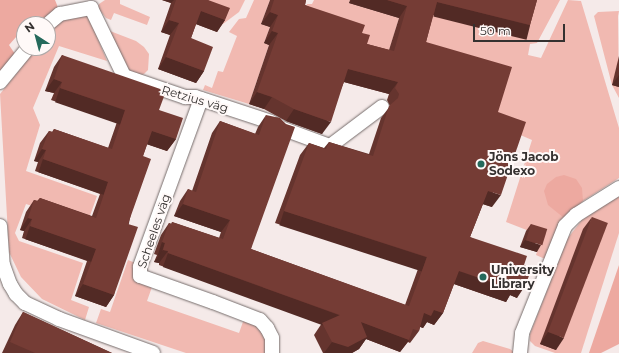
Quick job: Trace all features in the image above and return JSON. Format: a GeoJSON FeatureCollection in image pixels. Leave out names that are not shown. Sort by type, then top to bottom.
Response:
{"type":"FeatureCollection","features":[{"type":"Feature","properties":{"kind":"street","name":"Retzius väg"},"geometry":{"type":"LineString","coordinates":[[56,17],[60,14],[91,8],[124,76],[185,97],[202,99],[274,124],[330,146],[382,107]]}},
{"type":"Feature","properties":{"kind":"street"},"geometry":{"type":"LineString","coordinates":[[0,82],[21,56]]}},
{"type":"Feature","properties":{"kind":"street","name":"Scheeles väg"},"geometry":{"type":"LineString","coordinates":[[202,99],[140,267],[140,276],[260,320],[267,328],[272,338],[272,353]]}},
{"type":"Feature","properties":{"kind":"street"},"geometry":{"type":"LineString","coordinates":[[520,353],[522,333],[565,226],[576,215],[619,188]]}},
{"type":"Feature","properties":{"kind":"street"},"geometry":{"type":"LineString","coordinates":[[0,226],[3,265],[10,284],[25,303],[59,319],[153,353]]}},
{"type":"Feature","properties":{"kind":"shaded area"},"geometry":{"type":"Polygon","coordinates":[[[0,0],[55,0],[59,10],[53,16],[16,16],[16,37],[9,45],[19,60],[0,71],[0,0]]]}},
{"type":"Feature","properties":{"kind":"shaded area"},"geometry":{"type":"Polygon","coordinates":[[[105,0],[120,0],[120,4],[150,17],[147,25],[114,13],[111,20],[106,18],[98,8],[99,4],[105,0]]]}},
{"type":"Feature","properties":{"kind":"shaded area"},"geometry":{"type":"Polygon","coordinates":[[[201,0],[245,0],[239,12],[219,27],[201,0]]]}},
{"type":"Feature","properties":{"kind":"shaded area"},"geometry":{"type":"Polygon","coordinates":[[[254,0],[270,0],[261,24],[270,27],[264,43],[269,45],[249,104],[203,90],[205,85],[212,88],[218,71],[223,72],[237,36],[229,32],[239,19],[246,18],[254,0]]]}},
{"type":"Feature","properties":{"kind":"shaded area"},"geometry":{"type":"Polygon","coordinates":[[[314,0],[350,0],[349,3],[399,18],[388,54],[303,19],[307,4],[312,4],[314,0]]]}},
{"type":"Feature","properties":{"kind":"shaded area"},"geometry":{"type":"Polygon","coordinates":[[[508,0],[560,0],[537,43],[530,44],[528,55],[541,58],[568,0],[581,1],[619,128],[619,178],[583,201],[564,218],[545,259],[536,255],[542,236],[506,222],[532,140],[518,134],[418,54],[428,13],[508,0]]]}},
{"type":"Feature","properties":{"kind":"shaded area"},"geometry":{"type":"Polygon","coordinates":[[[619,11],[619,98],[612,85],[594,16],[598,12],[619,11]]]}},
{"type":"Feature","properties":{"kind":"shaded area"},"geometry":{"type":"Polygon","coordinates":[[[88,15],[107,61],[59,46],[56,53],[56,26],[65,18],[88,15]]]}},
{"type":"Feature","properties":{"kind":"shaded area"},"geometry":{"type":"Polygon","coordinates":[[[110,31],[136,41],[144,47],[149,54],[148,70],[144,74],[139,76],[126,69],[110,31]]]}},
{"type":"Feature","properties":{"kind":"shaded area"},"geometry":{"type":"Polygon","coordinates":[[[31,56],[55,56],[33,108],[40,125],[26,171],[97,196],[87,224],[26,204],[15,233],[19,241],[83,263],[71,300],[89,307],[85,320],[42,299],[21,277],[9,252],[0,94],[31,56]]]}},
{"type":"Feature","properties":{"kind":"shaded area"},"geometry":{"type":"Polygon","coordinates":[[[564,175],[576,179],[582,188],[583,201],[564,218],[548,205],[544,191],[547,184],[556,177],[564,175]]]}},
{"type":"Feature","properties":{"kind":"shaded area"},"geometry":{"type":"Polygon","coordinates":[[[619,197],[619,233],[581,353],[555,353],[535,346],[530,341],[530,334],[567,239],[582,220],[619,197]]]}},
{"type":"Feature","properties":{"kind":"shaded area"},"geometry":{"type":"Polygon","coordinates":[[[128,260],[138,264],[134,281],[152,287],[147,301],[239,333],[244,319],[257,325],[264,331],[269,353],[186,353],[96,323],[101,309],[110,312],[128,260]]]}},
{"type":"Feature","properties":{"kind":"shaded area"},"geometry":{"type":"Polygon","coordinates":[[[619,265],[619,344],[601,353],[589,353],[619,265]]]}},
{"type":"Feature","properties":{"kind":"shaded area"},"geometry":{"type":"Polygon","coordinates":[[[483,341],[510,349],[515,353],[472,353],[478,343],[483,341]]]}},
{"type":"Feature","properties":{"kind":"building"},"geometry":{"type":"Polygon","coordinates":[[[176,0],[208,0],[230,8],[225,20],[201,11],[191,38],[213,47],[204,71],[166,57],[179,23],[169,20],[176,0]]]}},
{"type":"Feature","properties":{"kind":"building"},"geometry":{"type":"Polygon","coordinates":[[[274,0],[306,0],[305,5],[365,25],[362,33],[370,35],[367,44],[394,51],[407,6],[387,0],[537,0],[530,25],[437,2],[426,42],[512,67],[498,112],[526,122],[501,195],[488,191],[470,237],[527,256],[524,265],[532,268],[525,286],[517,283],[514,290],[459,271],[443,313],[434,310],[431,316],[424,313],[419,331],[413,329],[409,340],[361,322],[367,337],[348,347],[332,342],[322,323],[340,315],[163,250],[165,243],[162,242],[169,223],[172,224],[172,222],[223,239],[230,220],[183,204],[188,189],[196,192],[220,121],[259,135],[266,115],[280,118],[286,124],[295,127],[251,249],[409,306],[427,257],[284,211],[309,143],[326,149],[329,142],[373,156],[389,106],[398,98],[399,94],[395,88],[398,82],[348,69],[331,122],[294,109],[272,97],[257,92],[278,33],[272,31],[278,15],[270,12],[274,0]]]}},
{"type":"Feature","properties":{"kind":"building"},"geometry":{"type":"Polygon","coordinates":[[[62,55],[166,91],[159,110],[183,118],[176,139],[152,131],[143,156],[151,159],[128,224],[138,227],[114,295],[83,284],[96,249],[30,226],[32,219],[28,218],[34,200],[38,201],[40,198],[96,218],[108,182],[43,159],[46,150],[42,149],[49,131],[53,132],[54,129],[112,149],[125,110],[60,88],[62,82],[54,79],[62,55]]]}},
{"type":"Feature","properties":{"kind":"building"},"geometry":{"type":"Polygon","coordinates":[[[592,217],[608,223],[564,338],[548,332],[592,217]]]}},
{"type":"Feature","properties":{"kind":"building"},"geometry":{"type":"Polygon","coordinates":[[[531,224],[547,229],[542,245],[526,240],[531,224]]]}},
{"type":"Feature","properties":{"kind":"building"},"geometry":{"type":"Polygon","coordinates":[[[23,312],[112,353],[35,353],[10,342],[23,312]]]}},
{"type":"Feature","properties":{"kind":"place","name":"Jöns Jacob Sodexo"},"geometry":{"type":"Point","coordinates":[481,164]}},
{"type":"Feature","properties":{"kind":"place","name":"University Library"},"geometry":{"type":"Point","coordinates":[483,277]}}]}
